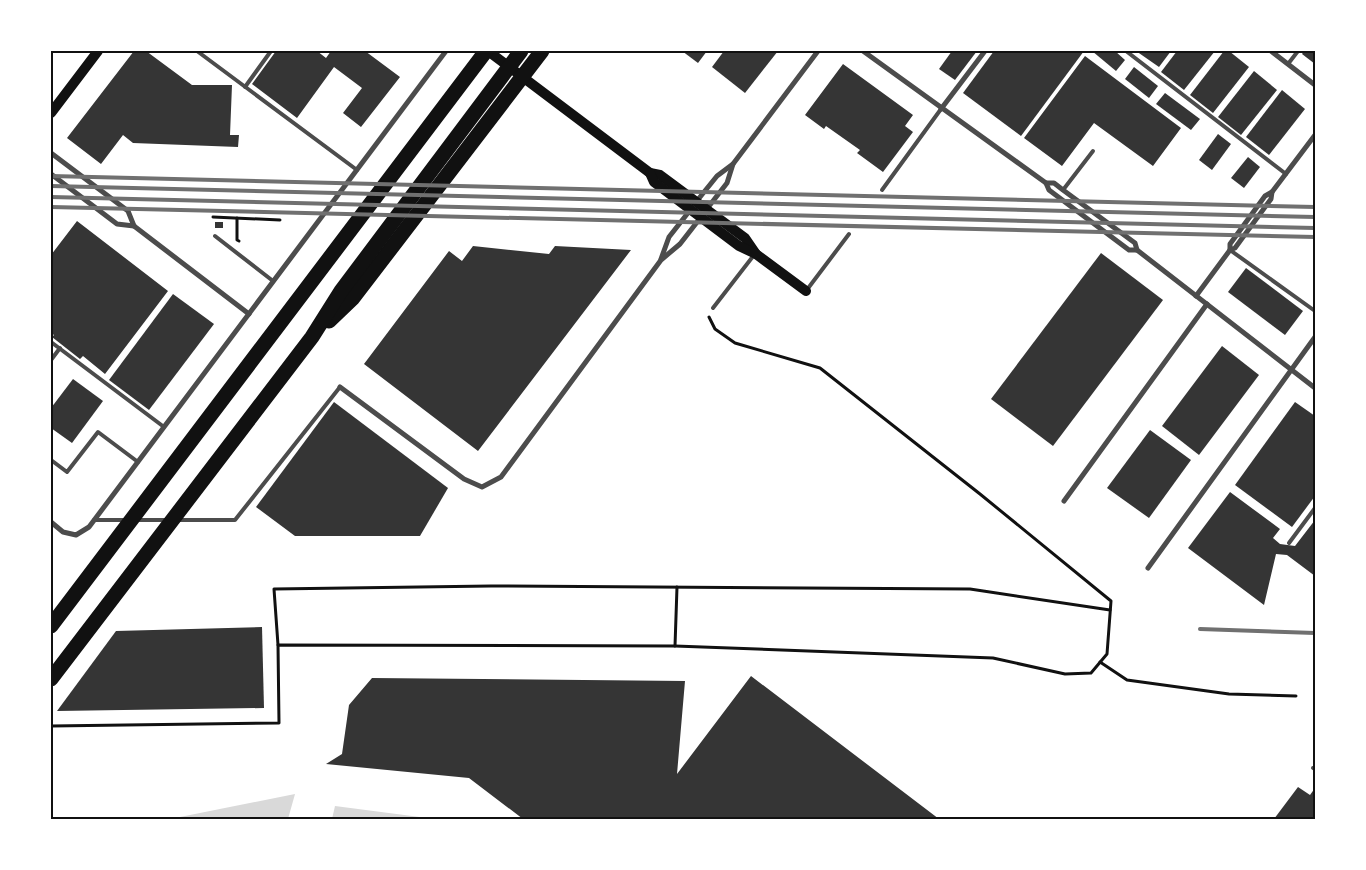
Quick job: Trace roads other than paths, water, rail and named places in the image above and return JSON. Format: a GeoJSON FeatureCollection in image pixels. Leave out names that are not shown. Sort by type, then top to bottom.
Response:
{"type":"FeatureCollection","features":[{"type":"Feature","properties":{"kind":"highway"},"geometry":{"type":"LineString","coordinates":[[51,626],[487,51]]}},
{"type":"Feature","properties":{"kind":"highway"},"geometry":{"type":"LineString","coordinates":[[51,679],[183,504],[312,338],[341,291],[521,51]]}},
{"type":"Feature","properties":{"kind":"highway"},"geometry":{"type":"LineString","coordinates":[[312,338],[353,298],[542,51]]}},
{"type":"Feature","properties":{"kind":"main road"},"geometry":{"type":"LineString","coordinates":[[51,113],[98,51]]}},
{"type":"Feature","properties":{"kind":"main road"},"geometry":{"type":"LineString","coordinates":[[487,51],[650,172],[654,182],[704,213],[739,246],[756,254],[806,291]]}},
{"type":"Feature","properties":{"kind":"street"},"geometry":{"type":"LineString","coordinates":[[51,522],[63,532],[76,535],[89,527],[446,51]]}},
{"type":"Feature","properties":{"kind":"street"},"geometry":{"type":"LineString","coordinates":[[340,387],[464,479],[482,488],[502,477],[660,260],[669,237],[717,176],[733,164],[818,51]]}},
{"type":"Feature","properties":{"kind":"street"},"geometry":{"type":"LineString","coordinates":[[863,51],[941,109],[1046,183],[1054,184],[1063,190],[1135,243],[1137,250],[1315,388]]}},
{"type":"Feature","properties":{"kind":"street"},"geometry":{"type":"LineString","coordinates":[[941,109],[985,51]]}},
{"type":"Feature","properties":{"kind":"street"},"geometry":{"type":"LineString","coordinates":[[1271,51],[1315,84]]}},
{"type":"Feature","properties":{"kind":"street"},"geometry":{"type":"LineString","coordinates":[[1196,296],[1230,250],[1235,248],[1271,199],[1272,192],[1315,135]]}},
{"type":"Feature","properties":{"kind":"street"},"geometry":{"type":"LineString","coordinates":[[51,153],[128,211],[134,226]]}},
{"type":"Feature","properties":{"kind":"street"},"geometry":{"type":"LineString","coordinates":[[660,260],[680,244],[728,183],[733,164]]}},
{"type":"Feature","properties":{"kind":"street"},"geometry":{"type":"LineString","coordinates":[[51,174],[117,224],[134,226],[249,314]]}},
{"type":"Feature","properties":{"kind":"street"},"geometry":{"type":"LineString","coordinates":[[1046,183],[1049,190],[1129,250],[1137,250]]}},
{"type":"Feature","properties":{"kind":"street"},"geometry":{"type":"LineString","coordinates":[[1064,501],[1207,304]]}},
{"type":"Feature","properties":{"kind":"street"},"geometry":{"type":"LineString","coordinates":[[1148,568],[1315,337]]}},
{"type":"Feature","properties":{"kind":"lane"},"geometry":{"type":"LineString","coordinates":[[197,51],[357,170]]}},
{"type":"Feature","properties":{"kind":"lane"},"geometry":{"type":"LineString","coordinates":[[245,86],[272,51]]}},
{"type":"Feature","properties":{"kind":"lane"},"geometry":{"type":"LineString","coordinates":[[1126,51],[1286,174]]}},
{"type":"Feature","properties":{"kind":"lane"},"geometry":{"type":"LineString","coordinates":[[1288,64],[1298,51]]}},
{"type":"Feature","properties":{"kind":"lane"},"geometry":{"type":"LineString","coordinates":[[882,190],[941,109]]}},
{"type":"Feature","properties":{"kind":"lane"},"geometry":{"type":"LineString","coordinates":[[1063,190],[1094,151]]}},
{"type":"Feature","properties":{"kind":"lane"},"geometry":{"type":"LineString","coordinates":[[806,291],[849,234]]}},
{"type":"Feature","properties":{"kind":"lane"},"geometry":{"type":"LineString","coordinates":[[215,236],[273,281]]}},
{"type":"Feature","properties":{"kind":"lane"},"geometry":{"type":"LineString","coordinates":[[1230,250],[1315,311]]}},
{"type":"Feature","properties":{"kind":"lane"},"geometry":{"type":"LineString","coordinates":[[713,308],[756,254]]}},
{"type":"Feature","properties":{"kind":"lane"},"geometry":{"type":"LineString","coordinates":[[51,342],[164,427]]}},
{"type":"Feature","properties":{"kind":"lane"},"geometry":{"type":"LineString","coordinates":[[51,360],[60,348]]}},
{"type":"Feature","properties":{"kind":"lane"},"geometry":{"type":"LineString","coordinates":[[94,520],[234,520],[340,387]]}},
{"type":"Feature","properties":{"kind":"lane"},"geometry":{"type":"LineString","coordinates":[[51,460],[67,472],[98,432],[138,462]]}},
{"type":"Feature","properties":{"kind":"lane"},"geometry":{"type":"LineString","coordinates":[[1289,543],[1315,508]]}},
{"type":"Feature","properties":{"kind":"railway"},"geometry":{"type":"LineString","coordinates":[[51,176],[1315,207]]}},
{"type":"Feature","properties":{"kind":"railway"},"geometry":{"type":"LineString","coordinates":[[51,186],[1315,217]]}},
{"type":"Feature","properties":{"kind":"railway"},"geometry":{"type":"LineString","coordinates":[[51,197],[1315,228]]}},
{"type":"Feature","properties":{"kind":"railway"},"geometry":{"type":"LineString","coordinates":[[51,207],[1315,237]]}},
{"type":"Feature","properties":{"kind":"railway"},"geometry":{"type":"LineString","coordinates":[[1200,629],[1315,633]]}}]}
